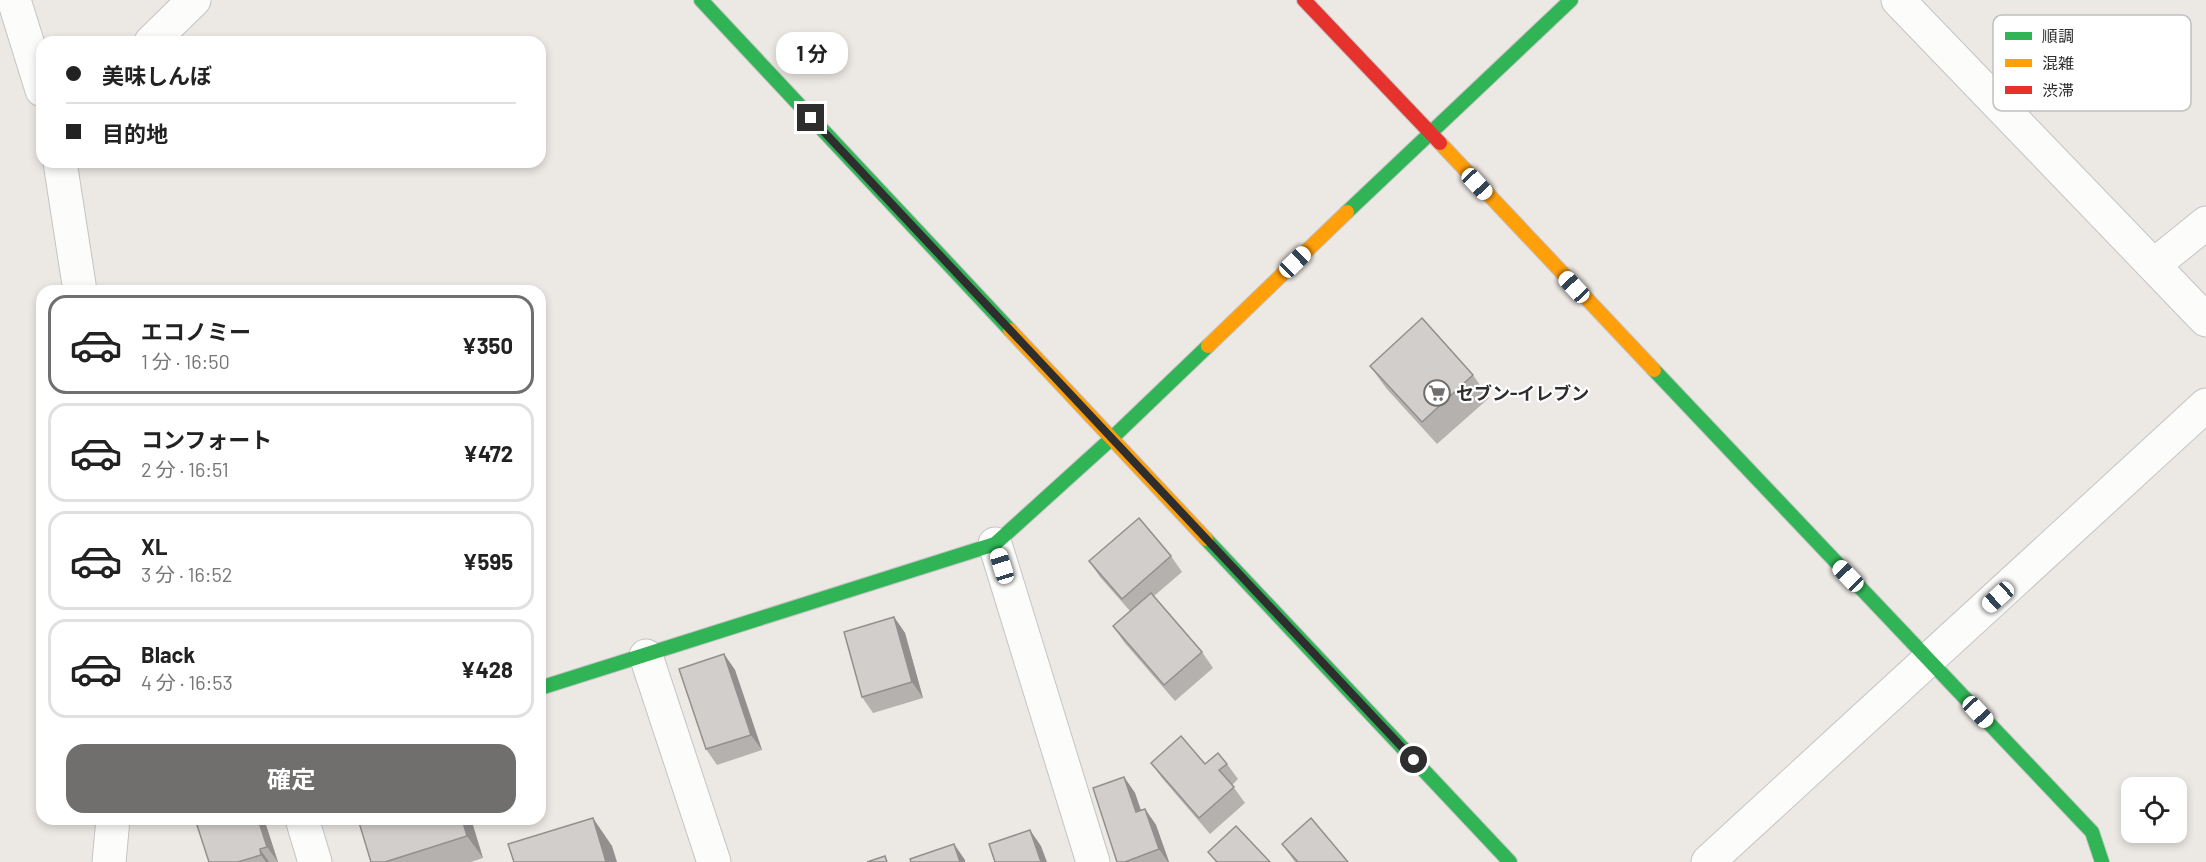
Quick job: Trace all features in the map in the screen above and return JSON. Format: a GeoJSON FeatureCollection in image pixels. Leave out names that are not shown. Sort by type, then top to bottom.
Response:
{"type":"FeatureCollection","features":[{"type":"Feature","properties":{"kind":"street"},"geometry":{"type":"LineString","coordinates":[[14,0],[36,71]]}},
{"type":"Feature","properties":{"kind":"street"},"geometry":{"type":"LineString","coordinates":[[157,36],[194,0]]}},
{"type":"Feature","properties":{"kind":"street"},"geometry":{"type":"LineString","coordinates":[[701,0],[1510,862]]}},
{"type":"Feature","properties":{"kind":"street"},"geometry":{"type":"LineString","coordinates":[[1304,0],[1428,134],[2092,832],[2102,862]]}},
{"type":"Feature","properties":{"kind":"street"},"geometry":{"type":"LineString","coordinates":[[546,686],[995,544],[1111,439],[1571,0]]}},
{"type":"Feature","properties":{"kind":"street"},"geometry":{"type":"LineString","coordinates":[[1898,0],[1993,98]]}},
{"type":"Feature","properties":{"kind":"street"},"geometry":{"type":"LineString","coordinates":[[2005,111],[2206,320]]}},
{"type":"Feature","properties":{"kind":"street"},"geometry":{"type":"LineString","coordinates":[[61,168],[79,285]]}},
{"type":"Feature","properties":{"kind":"street"},"geometry":{"type":"LineString","coordinates":[[2154,265],[2206,223]]}},
{"type":"Feature","properties":{"kind":"street"},"geometry":{"type":"LineString","coordinates":[[1708,862],[2206,405]]}},
{"type":"Feature","properties":{"kind":"street"},"geometry":{"type":"LineString","coordinates":[[995,544],[1093,862]]}},
{"type":"Feature","properties":{"kind":"street"},"geometry":{"type":"LineString","coordinates":[[646,656],[714,862]]}},
{"type":"Feature","properties":{"kind":"street"},"geometry":{"type":"LineString","coordinates":[[109,862],[112,825]]}},
{"type":"Feature","properties":{"kind":"street"},"geometry":{"type":"LineString","coordinates":[[304,825],[315,862]]}},
{"type":"Feature","properties":{"kind":"building","name":"セブン-イレブン"},"geometry":{"type":"Polygon","coordinates":[[[1422,318],[1473,375],[1422,422],[1370,366],[1422,318]]]}},
{"type":"Feature","properties":{"kind":"building"},"geometry":{"type":"Polygon","coordinates":[[[1139,518],[1171,556],[1122,599],[1089,561],[1139,518]]]}},
{"type":"Feature","properties":{"kind":"building"},"geometry":{"type":"Polygon","coordinates":[[[1151,593],[1202,652],[1164,685],[1113,626],[1151,593]]]}},
{"type":"Feature","properties":{"kind":"building"},"geometry":{"type":"Polygon","coordinates":[[[894,617],[912,682],[862,697],[844,632],[894,617]]]}},
{"type":"Feature","properties":{"kind":"building"},"geometry":{"type":"Polygon","coordinates":[[[724,654],[751,735],[706,749],[679,669],[724,654]]]}},
{"type":"Feature","properties":{"kind":"building"},"geometry":{"type":"Polygon","coordinates":[[[1181,736],[1205,764],[1218,753],[1227,764],[1219,770],[1234,787],[1199,818],[1151,763],[1181,736]]]}},
{"type":"Feature","properties":{"kind":"building"},"geometry":{"type":"Polygon","coordinates":[[[1124,777],[1136,812],[1145,809],[1159,849],[1125,862],[1117,862],[1093,788],[1124,777]]]}},
{"type":"Feature","properties":{"kind":"building"},"geometry":{"type":"Polygon","coordinates":[[[593,818],[606,862],[514,862],[508,844],[593,818]]]}},
{"type":"Feature","properties":{"kind":"building"},"geometry":{"type":"Polygon","coordinates":[[[1311,818],[1348,862],[1298,862],[1282,844],[1311,818]]]}},
{"type":"Feature","properties":{"kind":"building"},"geometry":{"type":"Polygon","coordinates":[[[197,825],[260,825],[267,847],[260,849],[261,855],[238,862],[209,862],[197,825]]]}},
{"type":"Feature","properties":{"kind":"building"},"geometry":{"type":"Polygon","coordinates":[[[360,825],[464,825],[467,836],[385,862],[371,862],[360,825]]]}},
{"type":"Feature","properties":{"kind":"building"},"geometry":{"type":"Polygon","coordinates":[[[1236,826],[1270,862],[1217,862],[1208,852],[1236,826]]]}},
{"type":"Feature","properties":{"kind":"building"},"geometry":{"type":"Polygon","coordinates":[[[1030,830],[1041,862],[995,862],[989,844],[1030,830]]]}},
{"type":"Feature","properties":{"kind":"building"},"geometry":{"type":"Polygon","coordinates":[[[954,844],[960,862],[911,862],[910,859],[954,844]]]}},
{"type":"Feature","properties":{"kind":"building"},"geometry":{"type":"Polygon","coordinates":[[[885,856],[887,862],[867,862],[885,856]]]}},
{"type":"Feature","properties":{"kind":"traffic: fast"},"geometry":{"type":"LineString","coordinates":[[701,0],[1010,330]]}},
{"type":"Feature","properties":{"kind":"traffic: fast"},"geometry":{"type":"LineString","coordinates":[[1347,212],[1571,0]]}},
{"type":"Feature","properties":{"kind":"traffic: fast"},"geometry":{"type":"LineString","coordinates":[[546,686],[995,544],[1111,439],[1208,346]]}},
{"type":"Feature","properties":{"kind":"traffic: fast"},"geometry":{"type":"LineString","coordinates":[[1654,370],[2092,832],[2102,862]]}},
{"type":"Feature","properties":{"kind":"traffic: fast"},"geometry":{"type":"LineString","coordinates":[[1206,539],[1510,862]]}},
{"type":"Feature","properties":{"kind":"traffic: slow"},"geometry":{"type":"LineString","coordinates":[[1440,143],[1654,370]]}},
{"type":"Feature","properties":{"kind":"traffic: slow"},"geometry":{"type":"LineString","coordinates":[[1208,346],[1347,212]]}},
{"type":"Feature","properties":{"kind":"traffic: slow"},"geometry":{"type":"LineString","coordinates":[[1010,330],[1206,539]]}},
{"type":"Feature","properties":{"kind":"traffic: jam"},"geometry":{"type":"LineString","coordinates":[[1304,0],[1440,143]]}},
{"type":"Feature","properties":{"kind":"place","name":"セブン-イレブン"},"geometry":{"type":"Point","coordinates":[1437,393]}},
{"type":"Feature","properties":{"kind":"route"},"geometry":{"type":"LineString","coordinates":[[811,118],[1414,760]]}}]}
